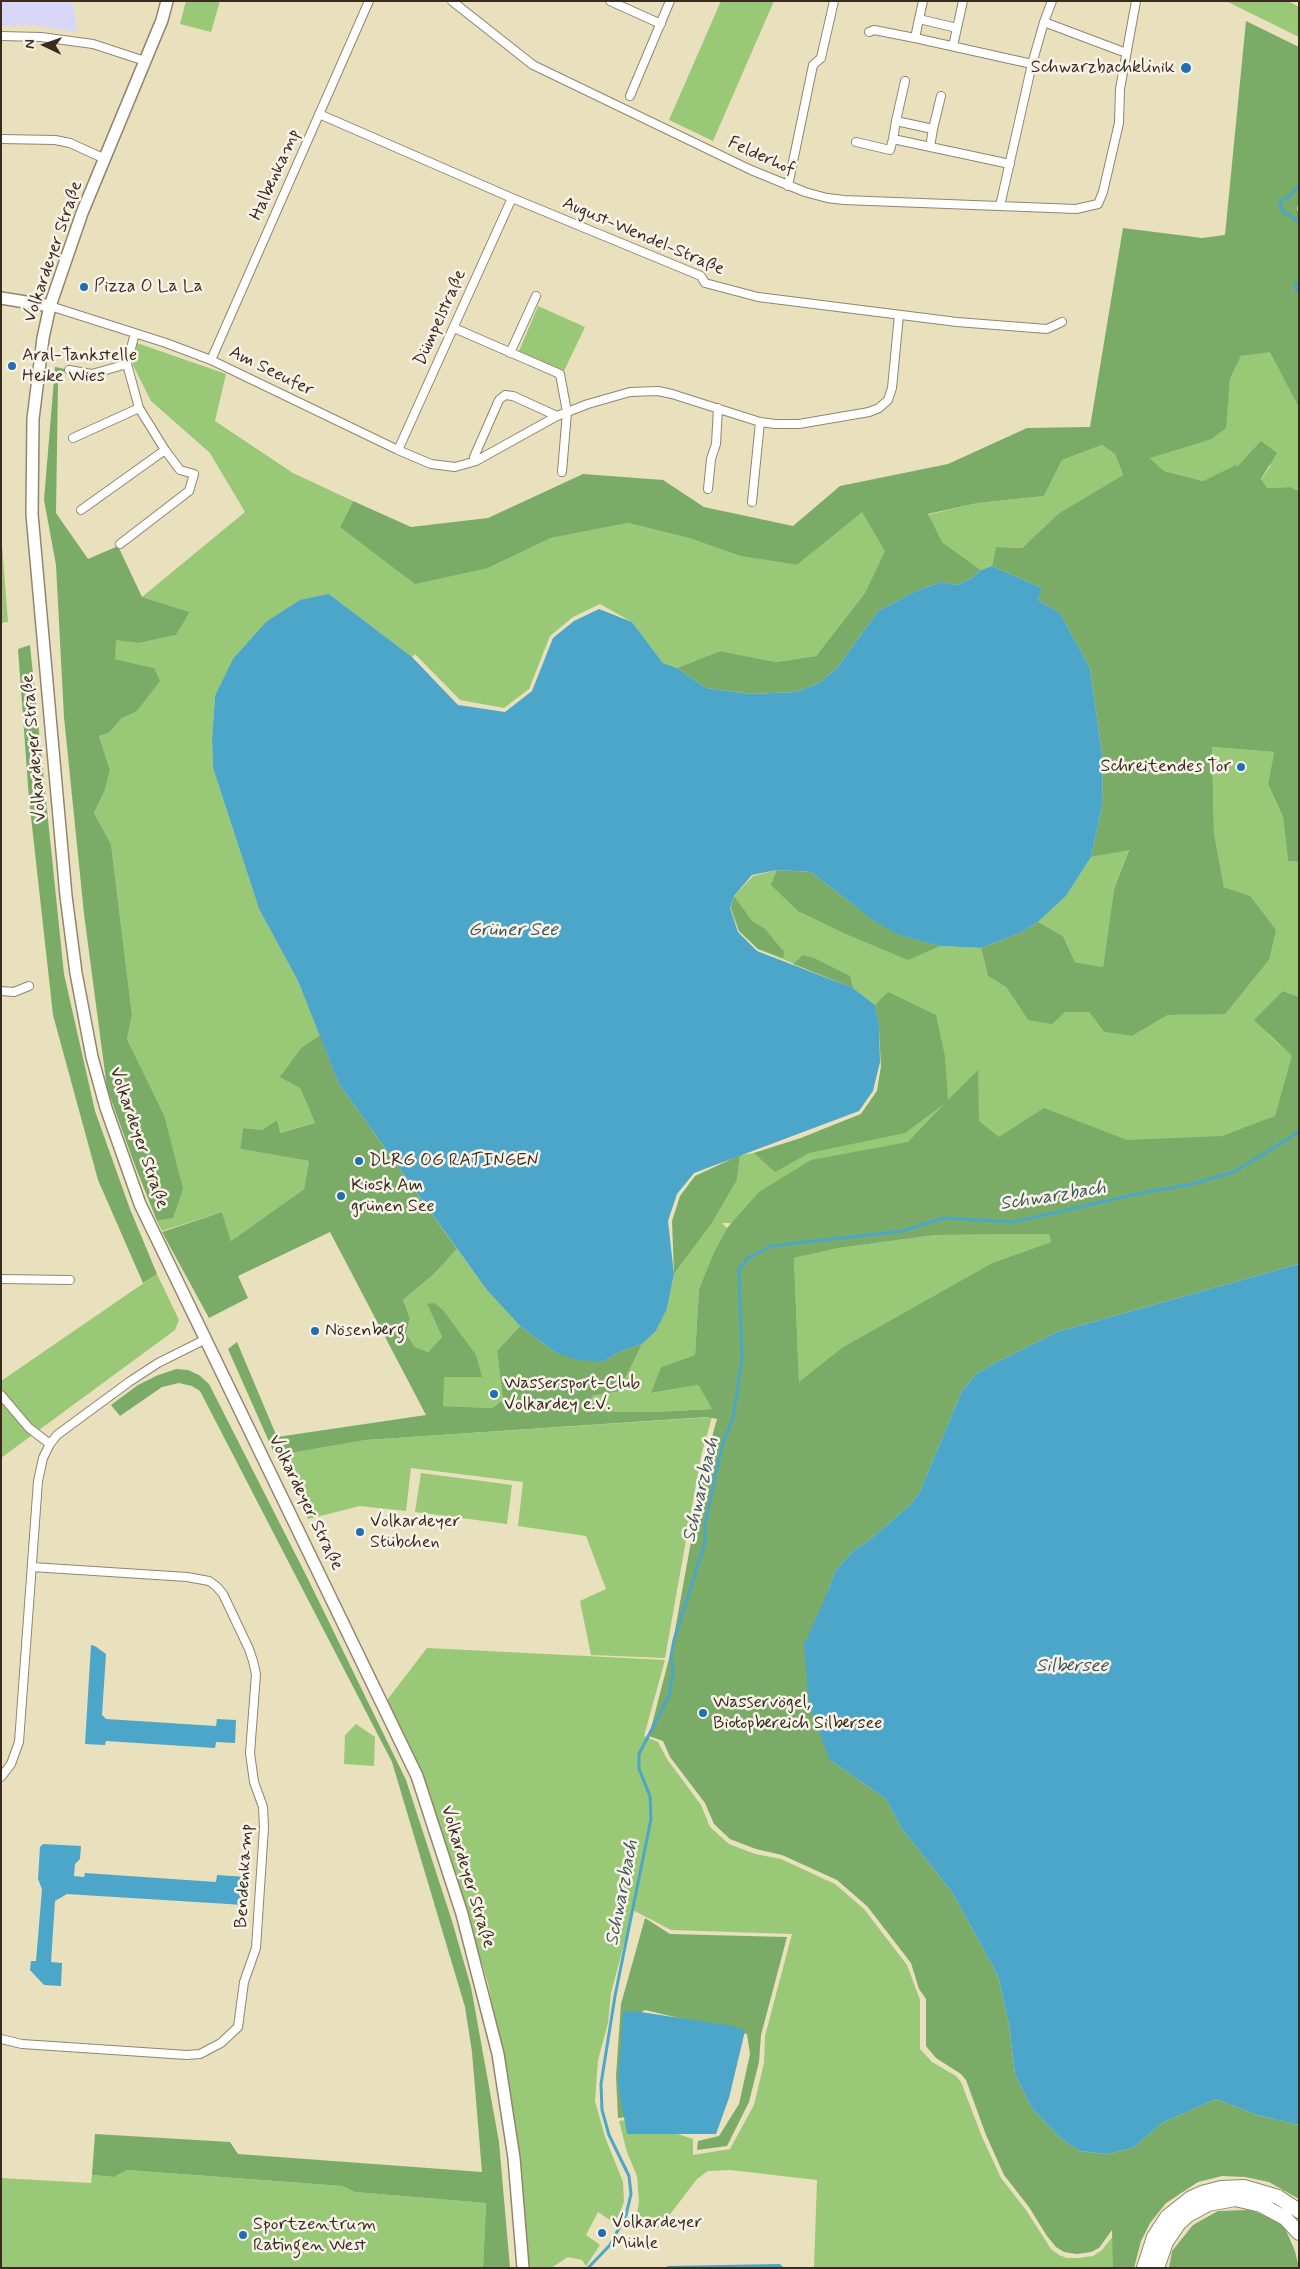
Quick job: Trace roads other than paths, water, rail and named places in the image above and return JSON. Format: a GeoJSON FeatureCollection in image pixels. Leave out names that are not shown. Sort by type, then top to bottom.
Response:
{"type":"FeatureCollection","features":[{"type":"Feature","properties":{"kind":"highway"},"geometry":{"type":"LineString","coordinates":[[1144,2268],[1154,2237],[1167,2217],[1191,2198],[1202,2193],[1230,2186],[1244,2187],[1278,2197],[1299,2211]]}},
{"type":"Feature","properties":{"kind":"highway"},"geometry":{"type":"LineString","coordinates":[[1157,2268],[1166,2242],[1179,2223],[1198,2209],[1213,2202],[1242,2200],[1269,2207],[1285,2218],[1299,2233]]}},
{"type":"Feature","properties":{"kind":"main road","name":"Volkardeyer Straße"},"geometry":{"type":"LineString","coordinates":[[167,1],[145,61],[82,214],[50,306],[43,338],[33,419],[32,514],[66,896],[76,973],[92,1057],[122,1157],[140,1204],[417,1776],[462,1914],[498,2054],[514,2158],[522,2268]]}},
{"type":"Feature","properties":{"kind":"main road"},"geometry":{"type":"LineString","coordinates":[[1,298],[50,306]]}},
{"type":"Feature","properties":{"kind":"street","name":"Halbenkamp"},"geometry":{"type":"LineString","coordinates":[[211,360],[369,1]]}},
{"type":"Feature","properties":{"kind":"street","name":"Felderhof"},"geometry":{"type":"LineString","coordinates":[[452,1],[533,65],[788,186],[826,198],[838,199],[1076,209],[1098,204],[1103,192],[1118,123],[1120,89],[1136,1]]}},
{"type":"Feature","properties":{"kind":"street"},"geometry":{"type":"LineString","coordinates":[[610,1],[661,24]]}},
{"type":"Feature","properties":{"kind":"street"},"geometry":{"type":"LineString","coordinates":[[630,96],[670,1]]}},
{"type":"Feature","properties":{"kind":"street"},"geometry":{"type":"LineString","coordinates":[[788,186],[813,65],[821,58],[834,1]]}},
{"type":"Feature","properties":{"kind":"street"},"geometry":{"type":"LineString","coordinates":[[914,38],[923,1]]}},
{"type":"Feature","properties":{"kind":"street"},"geometry":{"type":"LineString","coordinates":[[953,46],[963,1]]}},
{"type":"Feature","properties":{"kind":"street"},"geometry":{"type":"LineString","coordinates":[[1000,206],[1032,64],[1052,1]]}},
{"type":"Feature","properties":{"kind":"street"},"geometry":{"type":"LineString","coordinates":[[919,19],[957,28]]}},
{"type":"Feature","properties":{"kind":"street"},"geometry":{"type":"LineString","coordinates":[[1044,22],[1121,51]]}},
{"type":"Feature","properties":{"kind":"street"},"geometry":{"type":"LineString","coordinates":[[869,32],[874,30],[1032,64]]}},
{"type":"Feature","properties":{"kind":"street"},"geometry":{"type":"LineString","coordinates":[[1,36],[41,37],[93,44],[145,61]]}},
{"type":"Feature","properties":{"kind":"street"},"geometry":{"type":"LineString","coordinates":[[856,142],[890,150],[905,81]]}},
{"type":"Feature","properties":{"kind":"street"},"geometry":{"type":"LineString","coordinates":[[930,147],[941,96]]}},
{"type":"Feature","properties":{"kind":"street","name":"August-Wendel-Straße"},"geometry":{"type":"LineString","coordinates":[[319,114],[512,198],[701,276],[705,283],[758,297],[957,322],[1047,329],[1062,322]]}},
{"type":"Feature","properties":{"kind":"street"},"geometry":{"type":"LineString","coordinates":[[896,121],[934,129]]}},
{"type":"Feature","properties":{"kind":"street"},"geometry":{"type":"LineString","coordinates":[[1,139],[55,140],[70,143],[105,159]]}},
{"type":"Feature","properties":{"kind":"street"},"geometry":{"type":"LineString","coordinates":[[893,139],[1010,164]]}},
{"type":"Feature","properties":{"kind":"street","name":"Dümpelstraße"},"geometry":{"type":"LineString","coordinates":[[398,450],[512,198]]}},
{"type":"Feature","properties":{"kind":"street"},"geometry":{"type":"LineString","coordinates":[[510,353],[536,296]]}},
{"type":"Feature","properties":{"kind":"street","name":"Am Seeufer"},"geometry":{"type":"LineString","coordinates":[[50,306],[211,360],[398,450],[431,464],[444,467],[456,467],[476,462],[567,412],[608,398],[643,391],[672,394],[760,422],[799,424],[869,412],[879,408],[888,400],[892,388],[899,315]]}},
{"type":"Feature","properties":{"kind":"street"},"geometry":{"type":"LineString","coordinates":[[454,328],[560,374],[567,412],[562,472]]}},
{"type":"Feature","properties":{"kind":"street"},"geometry":{"type":"LineString","coordinates":[[120,544],[189,491],[194,474],[180,470],[139,408],[127,364],[135,333]]}},
{"type":"Feature","properties":{"kind":"street"},"geometry":{"type":"LineString","coordinates":[[69,370],[92,374],[127,364]]}},
{"type":"Feature","properties":{"kind":"street"},"geometry":{"type":"LineString","coordinates":[[476,462],[474,458],[477,449],[499,400],[505,396],[512,396],[557,416]]}},
{"type":"Feature","properties":{"kind":"street"},"geometry":{"type":"LineString","coordinates":[[73,438],[139,408]]}},
{"type":"Feature","properties":{"kind":"street"},"geometry":{"type":"LineString","coordinates":[[708,489],[711,459],[716,444],[718,408]]}},
{"type":"Feature","properties":{"kind":"street"},"geometry":{"type":"LineString","coordinates":[[752,502],[760,422]]}},
{"type":"Feature","properties":{"kind":"street"},"geometry":{"type":"LineString","coordinates":[[81,510],[165,450]]}},
{"type":"Feature","properties":{"kind":"street"},"geometry":{"type":"LineString","coordinates":[[1,991],[14,992],[29,986]]}},
{"type":"Feature","properties":{"kind":"street"},"geometry":{"type":"LineString","coordinates":[[1,1279],[70,1280]]}},
{"type":"Feature","properties":{"kind":"street"},"geometry":{"type":"LineString","coordinates":[[1,1777],[11,1764],[19,1742],[38,1481],[43,1458],[57,1435],[129,1382],[158,1363],[206,1339]]}},
{"type":"Feature","properties":{"kind":"street"},"geometry":{"type":"LineString","coordinates":[[1,1395],[29,1428],[50,1444]]}},
{"type":"Feature","properties":{"kind":"street","name":"Bendenkamp"},"geometry":{"type":"LineString","coordinates":[[1,2040],[22,2044],[187,2055],[200,2054],[221,2043],[238,2026],[244,1982],[256,1948],[264,1827],[263,1807],[254,1782],[250,1753],[256,1674],[249,1649],[223,1594],[216,1586],[203,1579],[187,1576],[32,1567]]}},
{"type":"Feature","properties":{"kind":"water","name":"Grüner See"},"geometry":{"type":"Polygon","coordinates":[[[992,566],[1042,588],[1038,600],[1060,613],[1090,668],[1103,761],[1102,807],[1091,857],[1066,896],[1038,922],[1020,933],[981,948],[940,946],[899,935],[874,921],[811,872],[777,870],[752,875],[734,896],[730,908],[738,932],[757,951],[853,988],[875,1005],[879,1025],[880,1062],[873,1091],[859,1111],[694,1173],[677,1194],[668,1221],[674,1274],[667,1309],[656,1331],[642,1344],[619,1352],[603,1362],[578,1360],[556,1353],[520,1326],[486,1289],[339,1084],[298,981],[259,909],[213,768],[212,739],[215,696],[233,659],[266,622],[300,600],[329,594],[412,657],[458,705],[505,712],[532,691],[553,638],[574,621],[599,609],[632,622],[663,663],[677,668],[706,688],[750,694],[796,692],[819,683],[837,668],[878,611],[916,591],[941,582],[957,585],[972,578],[981,570],[992,566]]]}},
{"type":"Feature","properties":{"kind":"water","name":"Silbersee"},"geometry":{"type":"Polygon","coordinates":[[[1299,1264],[1299,2125],[1257,2115],[1216,2099],[1162,2123],[1133,2148],[1107,2154],[1080,2151],[1060,2138],[1031,2107],[1015,2074],[1009,2025],[998,1976],[952,1892],[902,1829],[886,1799],[830,1760],[809,1705],[804,1645],[835,1571],[854,1550],[867,1542],[911,1504],[920,1491],[962,1391],[976,1374],[1057,1332],[1299,1264]]]}},
{"type":"Feature","properties":{"kind":"water"},"geometry":{"type":"Polygon","coordinates":[[[91,1645],[106,1654],[102,1715],[106,1719],[216,1726],[217,1719],[236,1720],[235,1743],[216,1742],[215,1748],[106,1741],[105,1745],[85,1744],[91,1645]]]}},
{"type":"Feature","properties":{"kind":"water"},"geometry":{"type":"Polygon","coordinates":[[[43,1844],[81,1846],[80,1859],[75,1864],[74,1876],[84,1877],[85,1873],[216,1882],[217,1875],[246,1877],[244,1905],[67,1894],[55,1901],[51,1962],[62,1963],[61,1986],[44,1985],[30,1970],[31,1961],[36,1961],[42,1889],[38,1879],[40,1847],[43,1844]]]}},
{"type":"Feature","properties":{"kind":"water"},"geometry":{"type":"Polygon","coordinates":[[[634,2011],[733,2026],[745,2031],[729,2098],[716,2134],[627,2134],[618,2084],[623,2012],[634,2011]]]}},
{"type":"Feature","properties":{"kind":"water"},"geometry":{"type":"Polygon","coordinates":[[[780,2264],[784,2268],[665,2268],[668,2266],[780,2264]]]}},
{"type":"Feature","properties":{"kind":"waterway","name":"Schwarzbach"},"geometry":{"type":"LineString","coordinates":[[1299,185],[1291,195],[1279,202],[1284,212],[1299,222]]}},
{"type":"Feature","properties":{"kind":"waterway","name":"Schwarzbach"},"geometry":{"type":"LineString","coordinates":[[1299,283],[1295,284],[1296,290],[1299,291]]}},
{"type":"Feature","properties":{"kind":"waterway","name":"Schwarzbach"},"geometry":{"type":"LineString","coordinates":[[588,2268],[610,2245],[626,2215],[631,2194],[629,2176],[609,2135],[602,2110],[601,2084],[615,1996],[651,1819],[650,1796],[639,1769],[639,1754],[669,1696],[673,1672],[671,1656],[674,1640],[705,1543],[705,1525],[718,1464],[725,1437],[733,1418],[742,1359],[739,1269],[748,1258],[771,1246],[902,1231],[943,1218],[1013,1222],[1151,1191],[1193,1184],[1234,1172],[1299,1132]]}},
{"type":"Feature","properties":{"kind":"place","name":"Schwarzbachklinik"},"geometry":{"type":"Point","coordinates":[1186,68]}},
{"type":"Feature","properties":{"kind":"place","name":"Pizza O La La"},"geometry":{"type":"Point","coordinates":[84,287]}},
{"type":"Feature","properties":{"kind":"place","name":"Aral-Tankstelle Heike Wies"},"geometry":{"type":"Point","coordinates":[12,366]}},
{"type":"Feature","properties":{"kind":"place","name":"Schreitendes Tor"},"geometry":{"type":"Point","coordinates":[1241,767]}},
{"type":"Feature","properties":{"kind":"place","name":"DLRG OG RATINGEN"},"geometry":{"type":"Point","coordinates":[359,1161]}},
{"type":"Feature","properties":{"kind":"place","name":"Kiosk Am grünen See"},"geometry":{"type":"Point","coordinates":[341,1196]}},
{"type":"Feature","properties":{"kind":"place","name":"Nösenberg"},"geometry":{"type":"Point","coordinates":[315,1331]}},
{"type":"Feature","properties":{"kind":"place","name":"Wassersport-Club Volkardey e.V."},"geometry":{"type":"Point","coordinates":[494,1394]}},
{"type":"Feature","properties":{"kind":"place","name":"Volkardeyer Stübchen"},"geometry":{"type":"Point","coordinates":[360,1532]}},
{"type":"Feature","properties":{"kind":"place","name":"Wasservögel, Biotopbereich Silbersee"},"geometry":{"type":"Point","coordinates":[703,1713]}},
{"type":"Feature","properties":{"kind":"place","name":"Volkardeyer Mühle"},"geometry":{"type":"Point","coordinates":[602,2233]}},
{"type":"Feature","properties":{"kind":"place","name":"Sportzentrum Ratingen West"},"geometry":{"type":"Point","coordinates":[243,2235]}}]}
